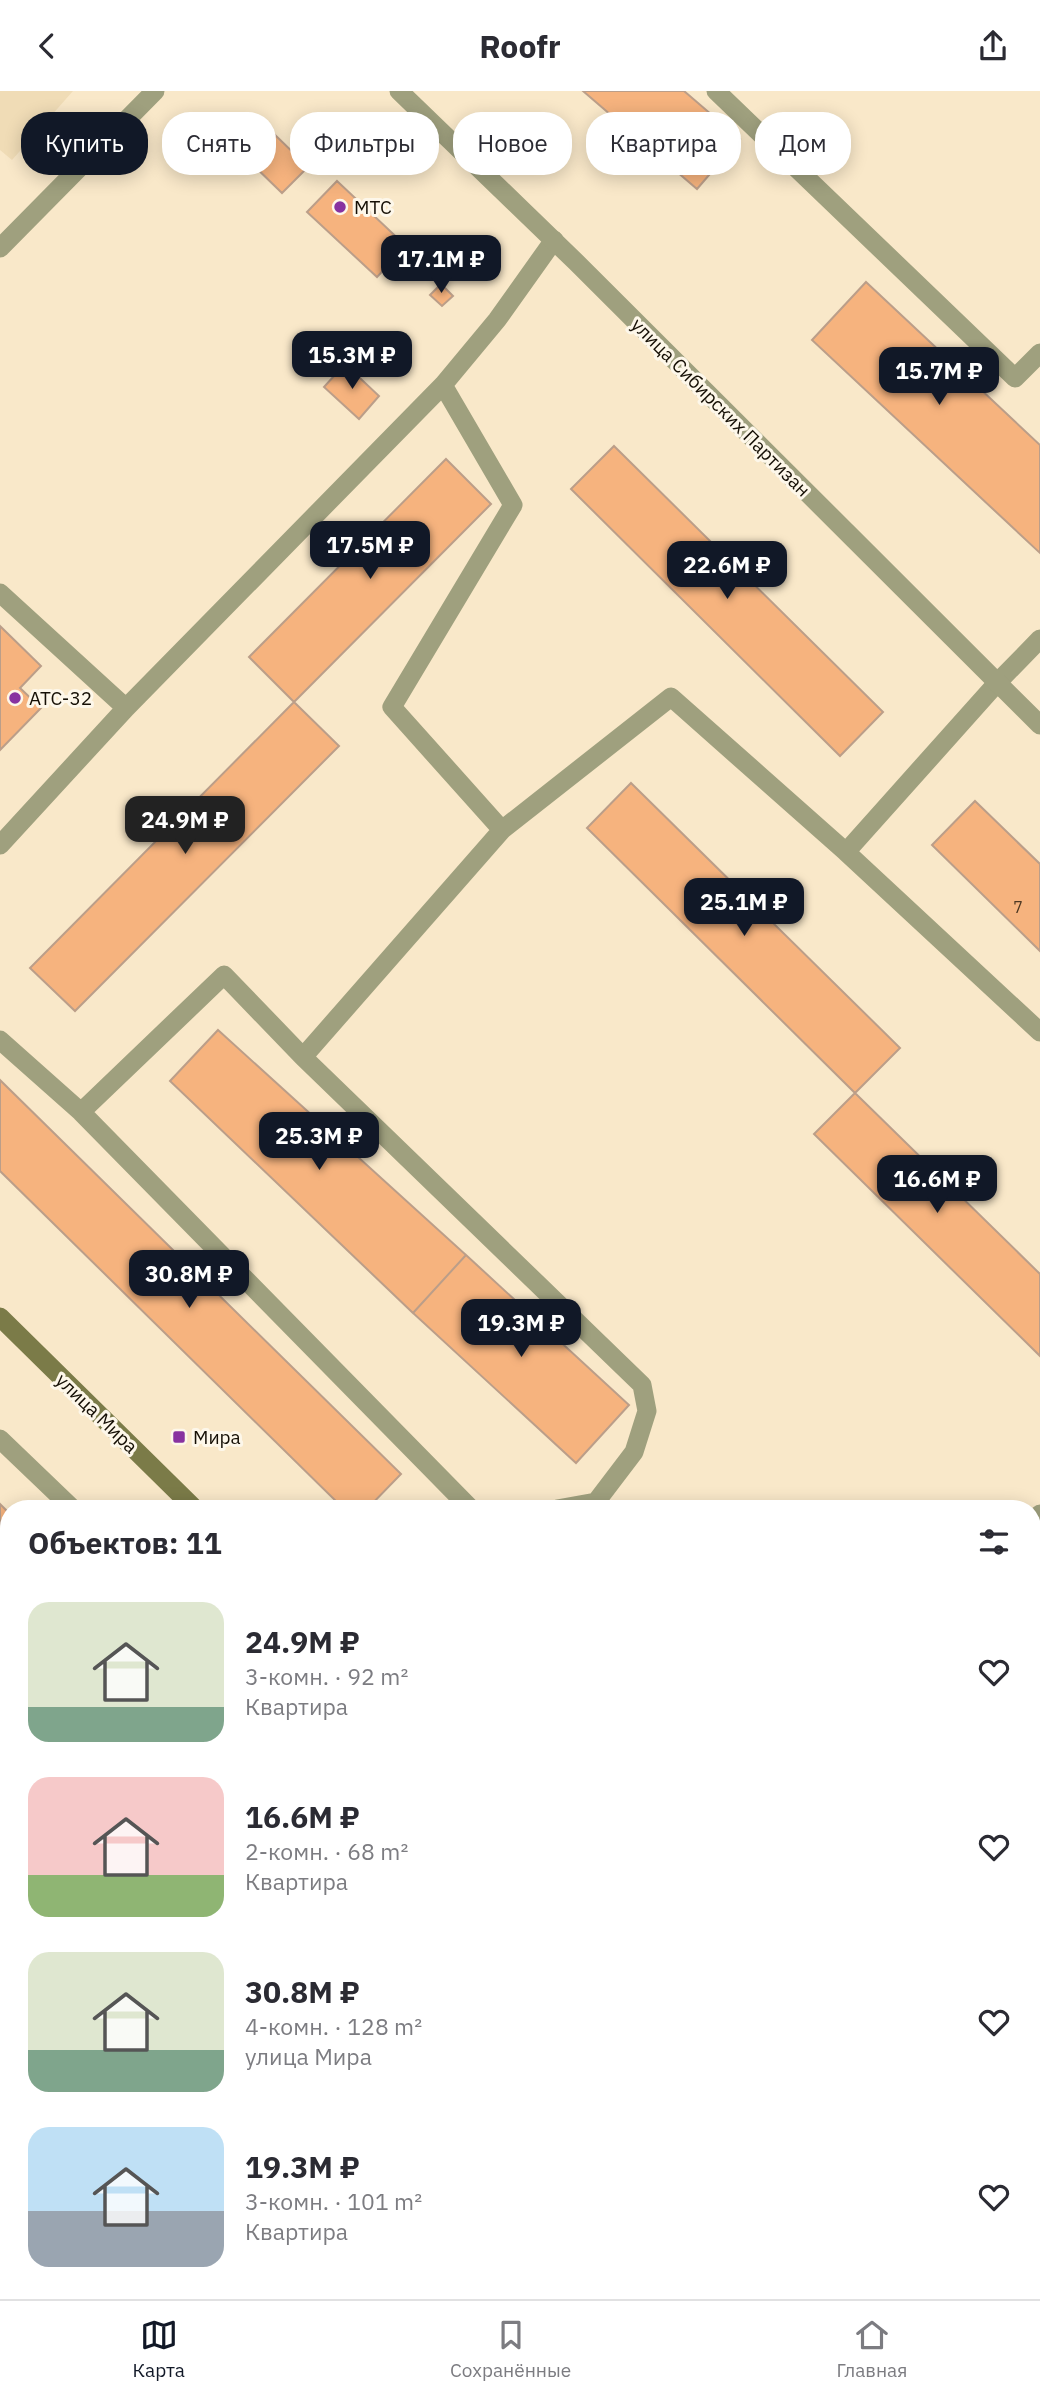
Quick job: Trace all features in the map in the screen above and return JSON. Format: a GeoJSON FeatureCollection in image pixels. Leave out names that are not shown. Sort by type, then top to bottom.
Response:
{"type":"FeatureCollection","features":[{"type":"Feature","properties":{"kind":"main road","name":"улица Мира"},"geometry":{"type":"LineString","coordinates":[[0,1317],[186,1500]]}},
{"type":"Feature","properties":{"kind":"street"},"geometry":{"type":"LineString","coordinates":[[0,248],[155,91]]}},
{"type":"Feature","properties":{"kind":"street","name":"улица Сибирских Партизан"},"geometry":{"type":"LineString","coordinates":[[399,91],[554,240],[1040,725]]}},
{"type":"Feature","properties":{"kind":"street"},"geometry":{"type":"LineString","coordinates":[[716,91],[1016,378],[1040,353]]}},
{"type":"Feature","properties":{"kind":"street"},"geometry":{"type":"LineString","coordinates":[[0,845],[127,709],[443,385],[497,320],[554,240]]}},
{"type":"Feature","properties":{"kind":"street"},"geometry":{"type":"LineString","coordinates":[[443,385],[513,505],[392,707],[502,829]]}},
{"type":"Feature","properties":{"kind":"street"},"geometry":{"type":"LineString","coordinates":[[0,593],[127,709]]}},
{"type":"Feature","properties":{"kind":"street"},"geometry":{"type":"LineString","coordinates":[[846,852],[997,683],[1040,639]]}},
{"type":"Feature","properties":{"kind":"street"},"geometry":{"type":"LineString","coordinates":[[303,1057],[502,829],[671,697],[846,852],[1040,1032]]}},
{"type":"Feature","properties":{"kind":"street"},"geometry":{"type":"LineString","coordinates":[[81,1112],[224,975],[303,1057],[642,1385],[647,1411],[634,1452],[602,1500]]}},
{"type":"Feature","properties":{"kind":"street"},"geometry":{"type":"LineString","coordinates":[[0,1040],[81,1112],[462,1500]]}},
{"type":"Feature","properties":{"kind":"street"},"geometry":{"type":"LineString","coordinates":[[0,1439],[64,1500]]}},
{"type":"Feature","properties":{"kind":"shaded area"},"geometry":{"type":"Polygon","coordinates":[[[0,91],[73,91],[54,112],[21,112],[21,150],[12,160],[0,150],[0,91]]]}},
{"type":"Feature","properties":{"kind":"building"},"geometry":{"type":"Polygon","coordinates":[[[583,91],[684,91],[708,112],[607,112],[583,91]]]}},
{"type":"Feature","properties":{"kind":"building"},"geometry":{"type":"Polygon","coordinates":[[[276,136],[290,149],[290,175],[300,175],[282,193],[264,175],[276,175],[276,136]]]}},
{"type":"Feature","properties":{"kind":"building"},"geometry":{"type":"Polygon","coordinates":[[[681,175],[709,175],[697,189],[681,175]]]}},
{"type":"Feature","properties":{"kind":"building"},"geometry":{"type":"Polygon","coordinates":[[[337,181],[406,246],[377,277],[307,212],[337,181]]]}},
{"type":"Feature","properties":{"kind":"building"},"geometry":{"type":"Polygon","coordinates":[[[866,282],[1040,445],[1040,553],[812,340],[866,282]]]}},
{"type":"Feature","properties":{"kind":"building"},"geometry":{"type":"Polygon","coordinates":[[[441,284],[453,296],[442,306],[430,295],[441,284]]]}},
{"type":"Feature","properties":{"kind":"building"},"geometry":{"type":"Polygon","coordinates":[[[345,364],[379,396],[359,419],[324,387],[345,364]]]}},
{"type":"Feature","properties":{"kind":"building"},"geometry":{"type":"Polygon","coordinates":[[[614,446],[883,712],[840,756],[571,489],[614,446]]]}},
{"type":"Feature","properties":{"kind":"building"},"geometry":{"type":"Polygon","coordinates":[[[446,459],[491,504],[294,702],[249,657],[446,459]]]}},
{"type":"Feature","properties":{"kind":"building","name":"АТС-32"},"geometry":{"type":"Polygon","coordinates":[[[0,626],[41,666],[20,688],[41,708],[0,750],[0,626]]]}},
{"type":"Feature","properties":{"kind":"building"},"geometry":{"type":"Polygon","coordinates":[[[294,702],[339,746],[75,1011],[30,968],[294,702]]]}},
{"type":"Feature","properties":{"kind":"building"},"geometry":{"type":"Polygon","coordinates":[[[631,783],[900,1048],[855,1093],[587,828],[631,783]]]}},
{"type":"Feature","properties":{"kind":"building"},"geometry":{"type":"Polygon","coordinates":[[[975,801],[1040,864],[1040,951],[932,845],[975,801]]]}},
{"type":"Feature","properties":{"kind":"building"},"geometry":{"type":"Polygon","coordinates":[[[218,1030],[466,1255],[413,1313],[170,1081],[218,1030]]]}},
{"type":"Feature","properties":{"kind":"building"},"geometry":{"type":"Polygon","coordinates":[[[0,1080],[401,1474],[376,1500],[335,1500],[0,1171],[0,1080]]]}},
{"type":"Feature","properties":{"kind":"building"},"geometry":{"type":"Polygon","coordinates":[[[855,1093],[1040,1274],[1040,1356],[814,1134],[855,1093]]]}},
{"type":"Feature","properties":{"kind":"building"},"geometry":{"type":"Polygon","coordinates":[[[466,1255],[629,1405],[576,1463],[413,1313],[466,1255]]]}},
{"type":"Feature","properties":{"kind":"place","name":"МТС"},"geometry":{"type":"Point","coordinates":[340,207]}},
{"type":"Feature","properties":{"kind":"place","name":"АТС-32"},"geometry":{"type":"Point","coordinates":[15,698]}},
{"type":"Feature","properties":{"kind":"place","name":"Мира"},"geometry":{"type":"Point","coordinates":[179,1437]}}]}
